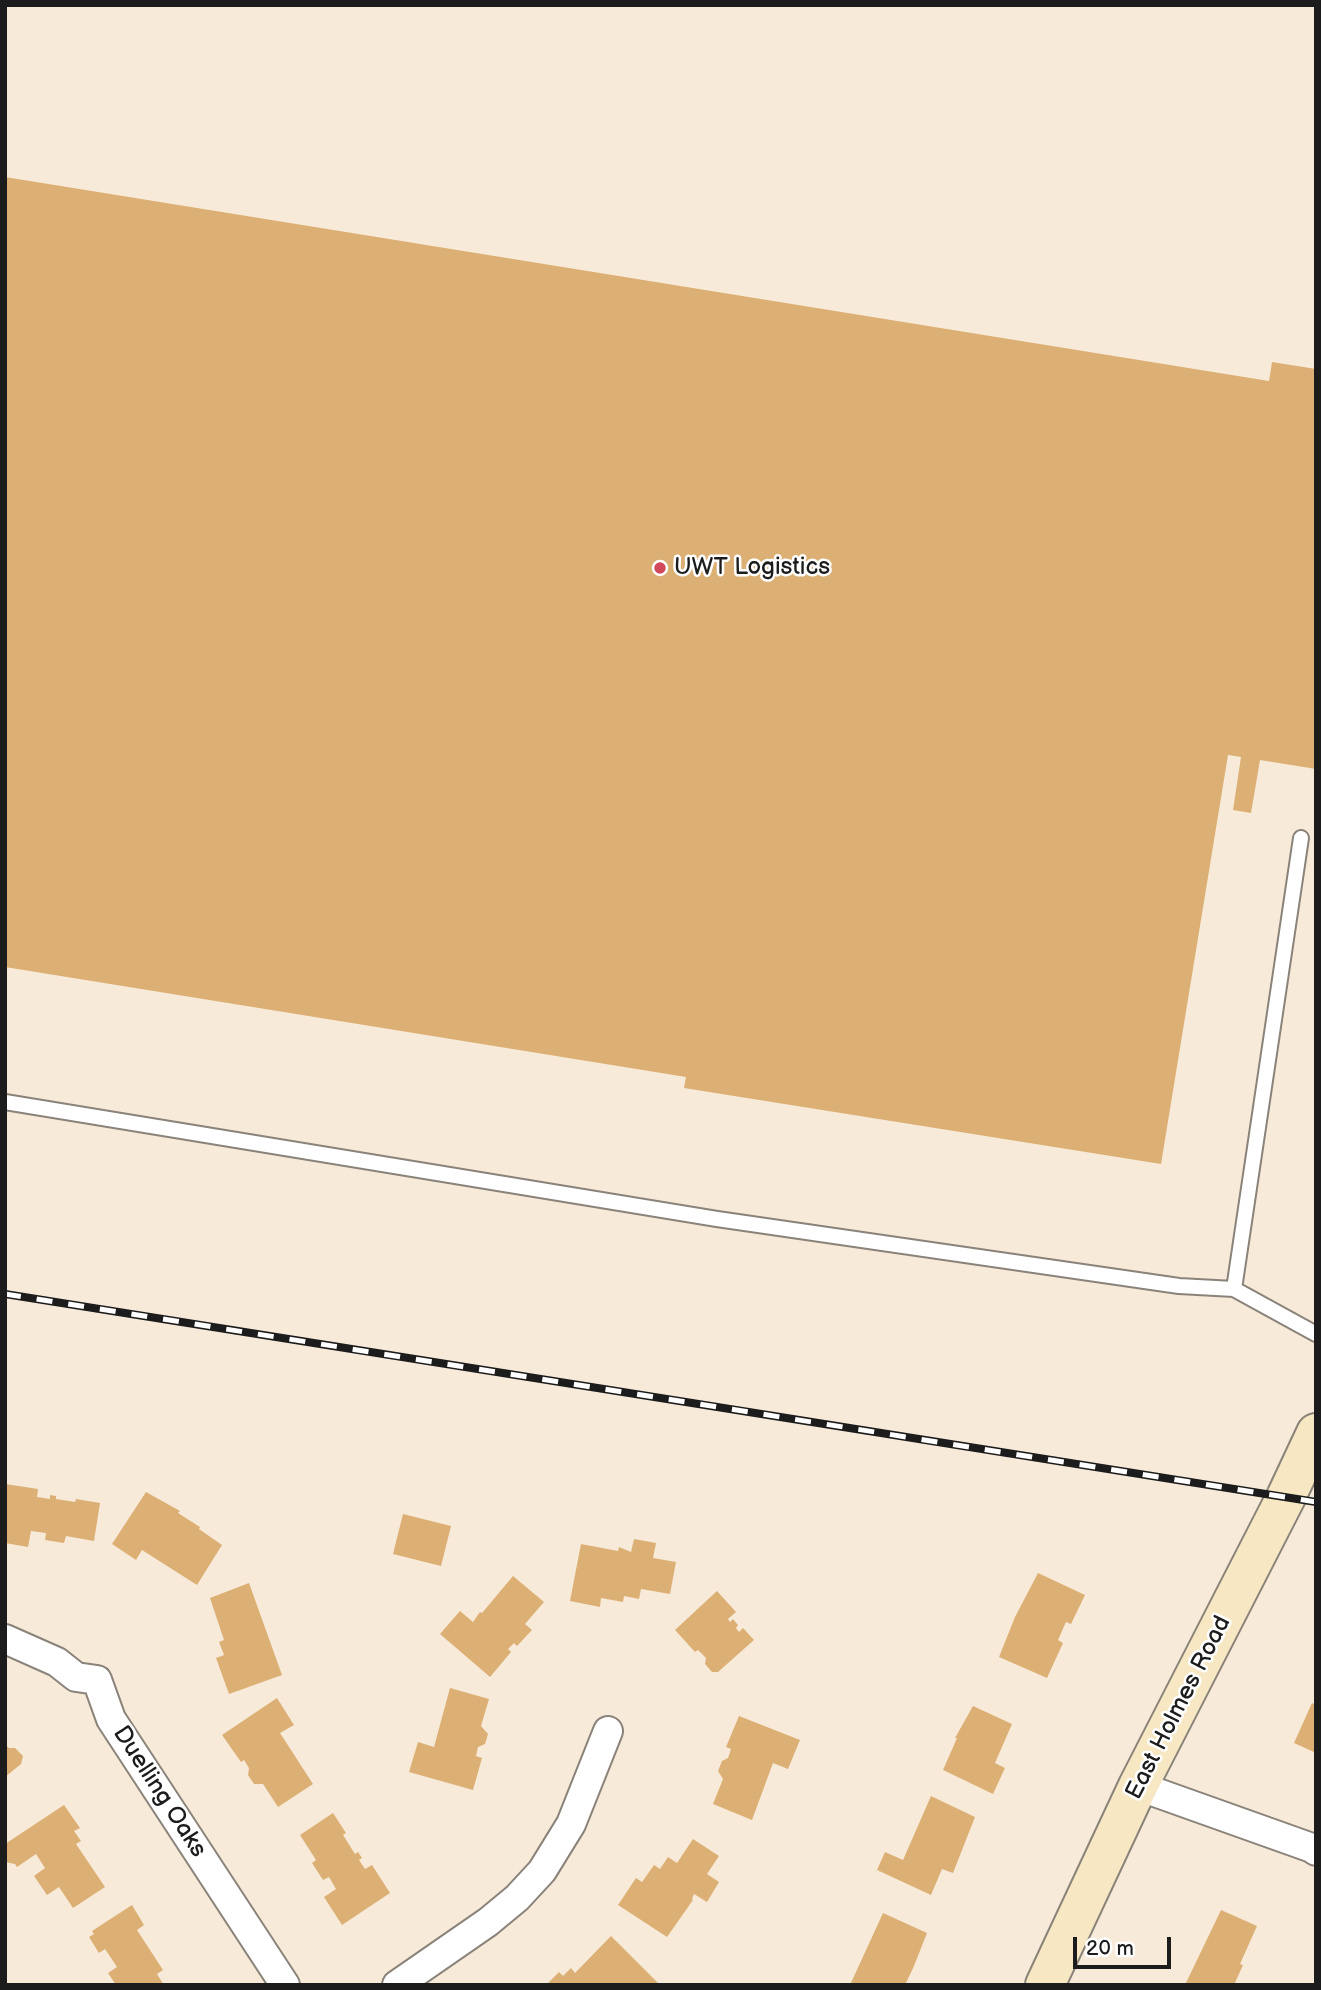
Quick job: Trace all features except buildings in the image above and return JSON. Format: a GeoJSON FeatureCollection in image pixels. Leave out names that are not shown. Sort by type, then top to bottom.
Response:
{"type":"FeatureCollection","features":[{"type":"Feature","properties":{"kind":"main road","name":"East Holmes Road"},"geometry":{"type":"LineString","coordinates":[[1045,1985],[1139,1786],[1316,1433]]}},
{"type":"Feature","properties":{"kind":"street","name":"Duelling Oaks"},"geometry":{"type":"LineString","coordinates":[[5,1639],[57,1662],[76,1677],[97,1680],[111,1719],[285,1985]]}},
{"type":"Feature","properties":{"kind":"street"},"geometry":{"type":"LineString","coordinates":[[397,1985],[488,1922],[517,1898],[542,1871],[571,1824],[608,1731]]}},
{"type":"Feature","properties":{"kind":"street"},"geometry":{"type":"LineString","coordinates":[[1139,1786],[1312,1848],[1316,1852]]}},
{"type":"Feature","properties":{"kind":"lane"},"geometry":{"type":"LineString","coordinates":[[1234,1290],[1301,838]]}},
{"type":"Feature","properties":{"kind":"lane"},"geometry":{"type":"LineString","coordinates":[[5,1102],[717,1219],[1179,1286],[1234,1290],[1316,1334]]}},
{"type":"Feature","properties":{"kind":"railway"},"geometry":{"type":"LineString","coordinates":[[5,1294],[1316,1502]]}},
{"type":"Feature","properties":{"kind":"place","name":"UWT Logistics"},"geometry":{"type":"Point","coordinates":[660,568]}}]}
